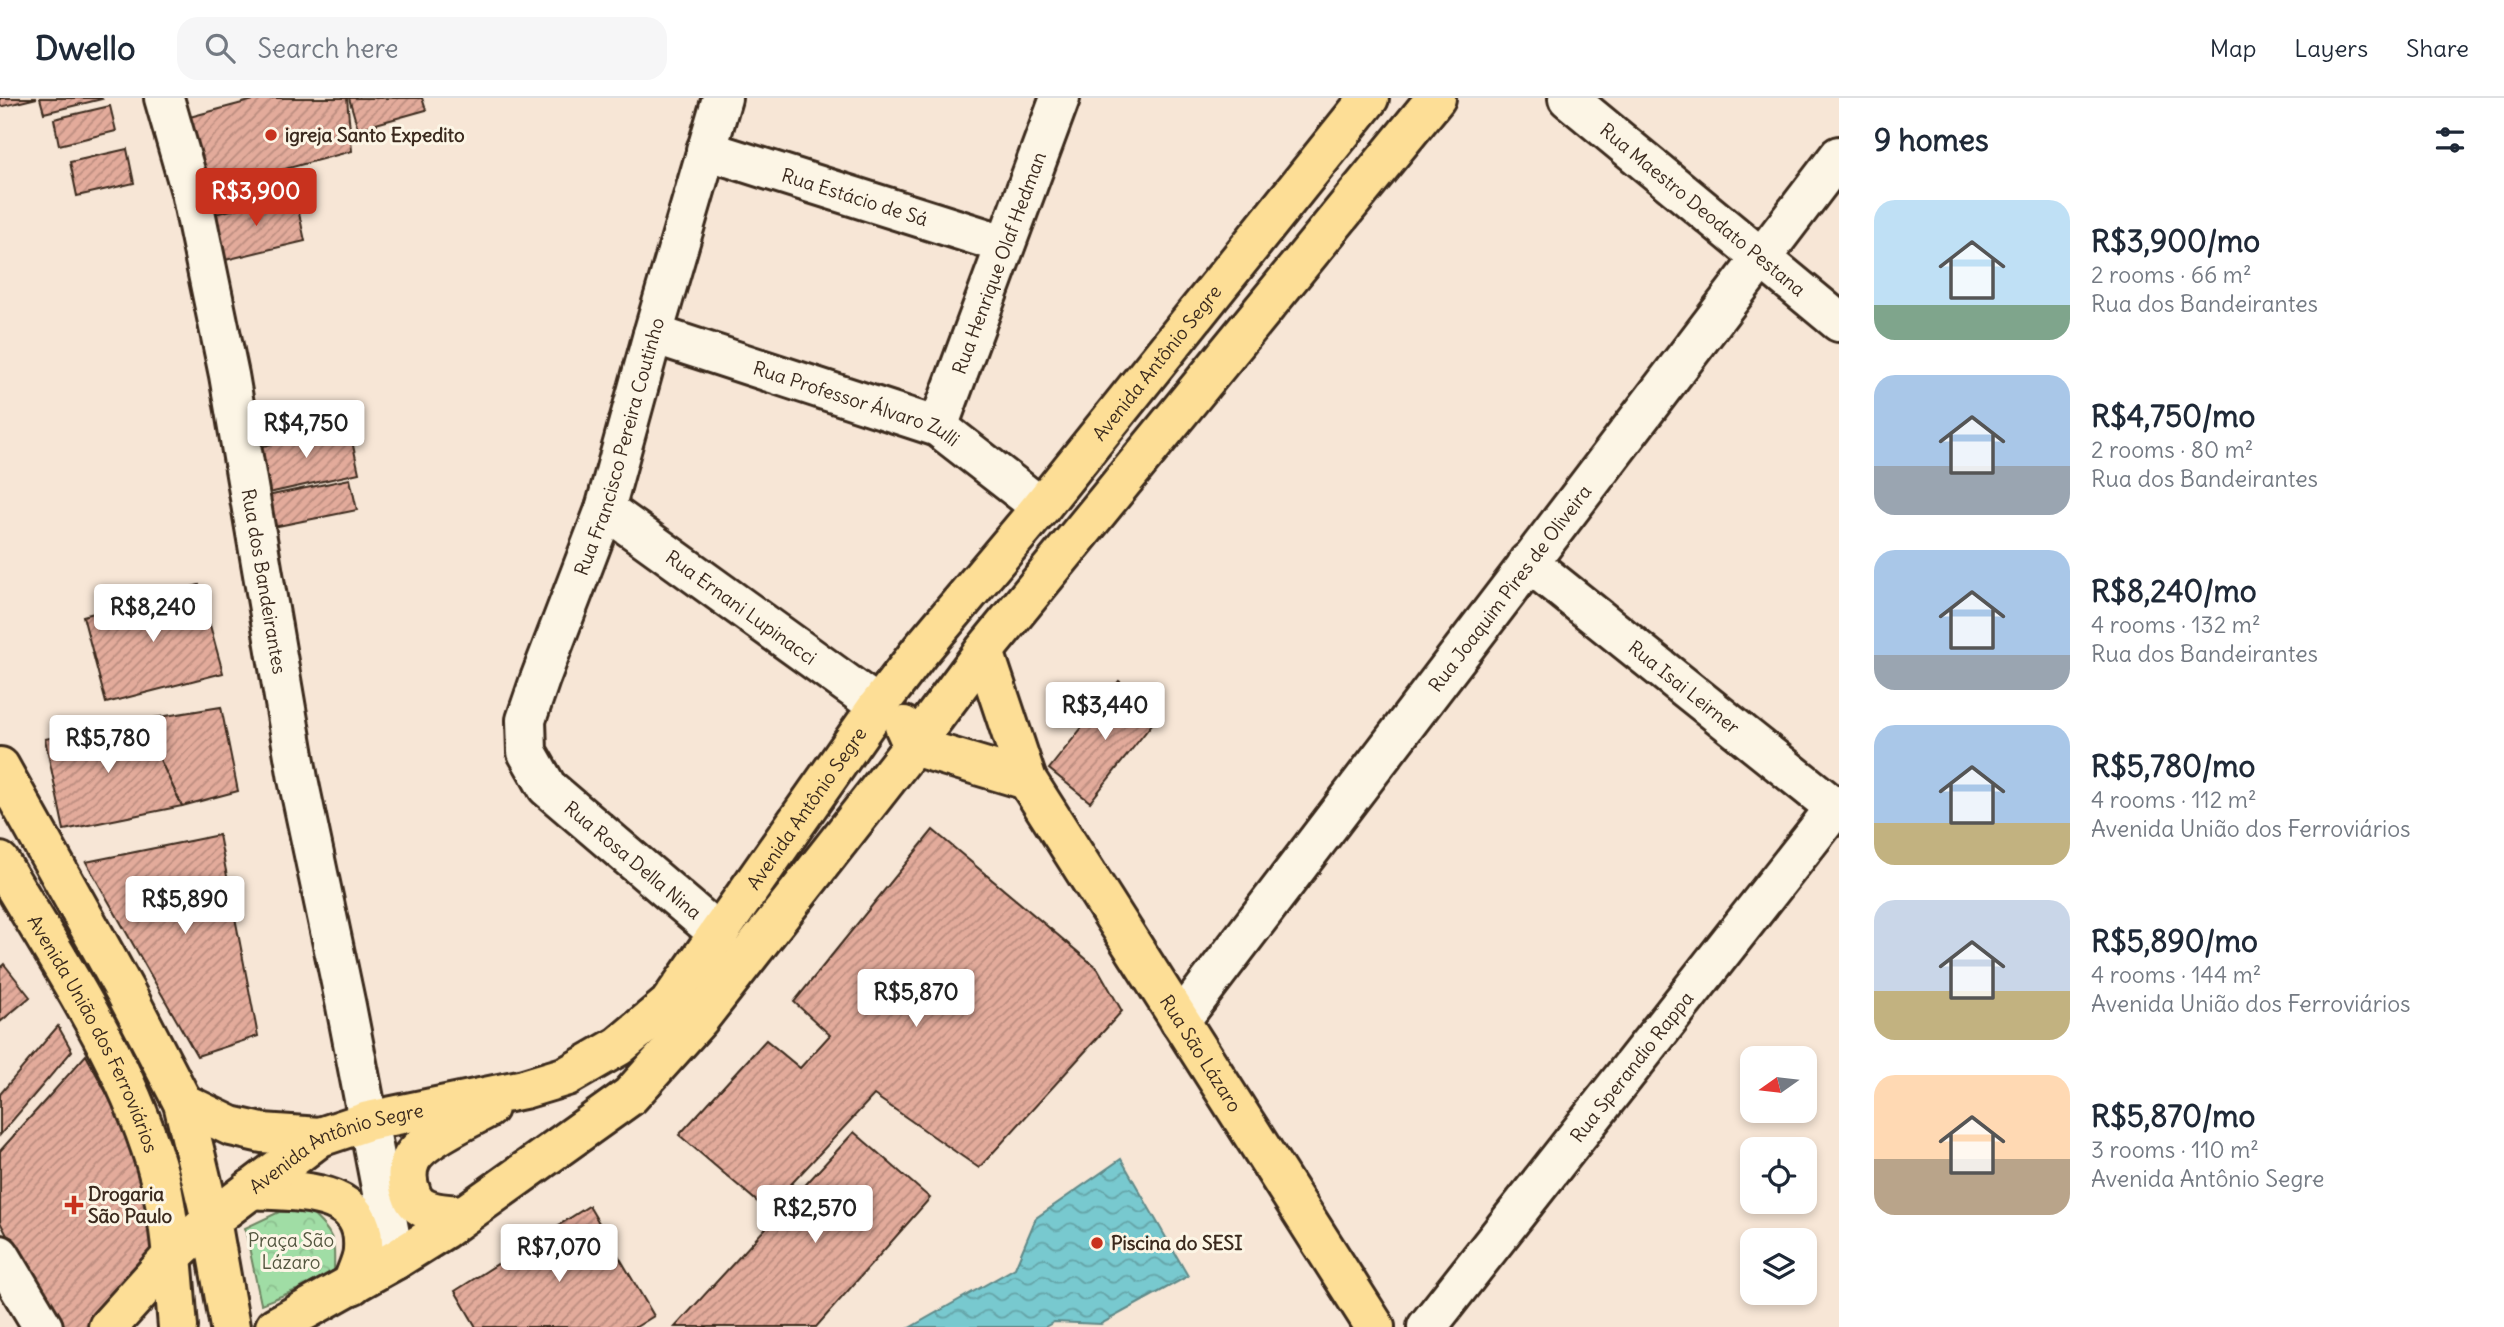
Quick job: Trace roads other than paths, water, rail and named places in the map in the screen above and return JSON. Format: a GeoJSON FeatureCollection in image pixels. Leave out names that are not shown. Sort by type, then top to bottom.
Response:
{"type":"FeatureCollection","features":[{"type":"Feature","properties":{"kind":"main road","name":"Avenida Antônio Segre"},"geometry":{"type":"LineString","coordinates":[[108,1327],[171,1256],[211,1220],[320,1137],[368,1121],[524,1089],[567,1076],[619,1046],[669,1004],[878,706],[921,650],[1041,507],[1369,98]]}},
{"type":"Feature","properties":{"kind":"main road","name":"Avenida Antônio Segre"},"geometry":{"type":"LineString","coordinates":[[275,1327],[395,1260],[630,1096],[700,1018],[984,651],[1436,98]]}},
{"type":"Feature","properties":{"kind":"main road"},"geometry":{"type":"LineString","coordinates":[[921,650],[903,706],[902,719],[913,746],[1027,780]]}},
{"type":"Feature","properties":{"kind":"main road","name":"Rua São Lázaro"},"geometry":{"type":"LineString","coordinates":[[984,651],[1027,780],[1375,1327]]}},
{"type":"Feature","properties":{"kind":"main road"},"geometry":{"type":"LineString","coordinates":[[0,767],[125,991],[183,1103],[211,1220],[230,1327]]}},
{"type":"Feature","properties":{"kind":"main road","name":"Avenida União dos Ferroviários"},"geometry":{"type":"LineString","coordinates":[[0,862],[111,1054],[139,1118],[160,1181],[178,1327]]}},
{"type":"Feature","properties":{"kind":"main road"},"geometry":{"type":"LineString","coordinates":[[463,1215],[440,1214],[424,1209],[412,1197],[407,1178],[411,1159],[434,1139],[524,1089]]}},
{"type":"Feature","properties":{"kind":"main road"},"geometry":{"type":"LineString","coordinates":[[183,1103],[231,1126],[262,1133],[320,1137]]}},
{"type":"Feature","properties":{"kind":"main road"},"geometry":{"type":"LineString","coordinates":[[251,1189],[324,1194],[345,1204],[360,1224],[363,1250],[352,1285]]}},
{"type":"Feature","properties":{"kind":"street","name":"Rua Francisco Pereira Coutinho"},"geometry":{"type":"LineString","coordinates":[[547,787],[527,752],[526,720],[605,509],[722,98]]}},
{"type":"Feature","properties":{"kind":"street","name":"Rua Henrique Olaf Hedman"},"geometry":{"type":"LineString","coordinates":[[937,427],[1060,98]]}},
{"type":"Feature","properties":{"kind":"street","name":"Rua Maestro Deodato Pestana"},"geometry":{"type":"LineString","coordinates":[[1568,98],[1839,322]]}},
{"type":"Feature","properties":{"kind":"street","name":"Rua dos Bandeirantes"},"geometry":{"type":"LineString","coordinates":[[174,100],[229,375],[298,779],[346,1006],[395,1260]]}},
{"type":"Feature","properties":{"kind":"street","name":"Rua Estácio de Sá"},"geometry":{"type":"LineString","coordinates":[[706,150],[1004,244]]}},
{"type":"Feature","properties":{"kind":"street","name":"Rua Joaquim Pires de Oliveira"},"geometry":{"type":"LineString","coordinates":[[1180,1021],[1760,256],[1839,156]]}},
{"type":"Feature","properties":{"kind":"street","name":"Rua Professor Álvaro Zulli"},"geometry":{"type":"LineString","coordinates":[[653,334],[937,427],[1041,507]]}},
{"type":"Feature","properties":{"kind":"street","name":"Rua Ernani Lupinacci"},"geometry":{"type":"LineString","coordinates":[[605,509],[878,706]]}},
{"type":"Feature","properties":{"kind":"street","name":"Rua Isai Leirner"},"geometry":{"type":"LineString","coordinates":[[1528,562],[1837,810]]}},
{"type":"Feature","properties":{"kind":"street","name":"Rua Rosa Della Nina"},"geometry":{"type":"LineString","coordinates":[[547,787],[719,934]]}},
{"type":"Feature","properties":{"kind":"street","name":"Rua Sperandio Rappa"},"geometry":{"type":"LineString","coordinates":[[1427,1327],[1837,810]]}},
{"type":"Feature","properties":{"kind":"street"},"geometry":{"type":"LineString","coordinates":[[0,1255],[43,1327]]}},
{"type":"Feature","properties":{"kind":"water","name":"Piscina do SESI"},"geometry":{"type":"Polygon","coordinates":[[[1121,1159],[1188,1276],[1101,1324],[1054,1322],[1045,1327],[911,1327],[1015,1268],[1036,1218],[1121,1159]]]}},
{"type":"Feature","properties":{"kind":"place","name":"igreja Santo Expedito"},"geometry":{"type":"Point","coordinates":[271,135]}},
{"type":"Feature","properties":{"kind":"place","name":"Drogaria São Paulo"},"geometry":{"type":"Point","coordinates":[74,1205]}},
{"type":"Feature","properties":{"kind":"place","name":"Piscina do SESI"},"geometry":{"type":"Point","coordinates":[1097,1243]}},
{"type":"Feature","properties":{"kind":"park label","name":"Praça São Lázaro"},"geometry":{"type":"Point","coordinates":[291,1251]}}]}
